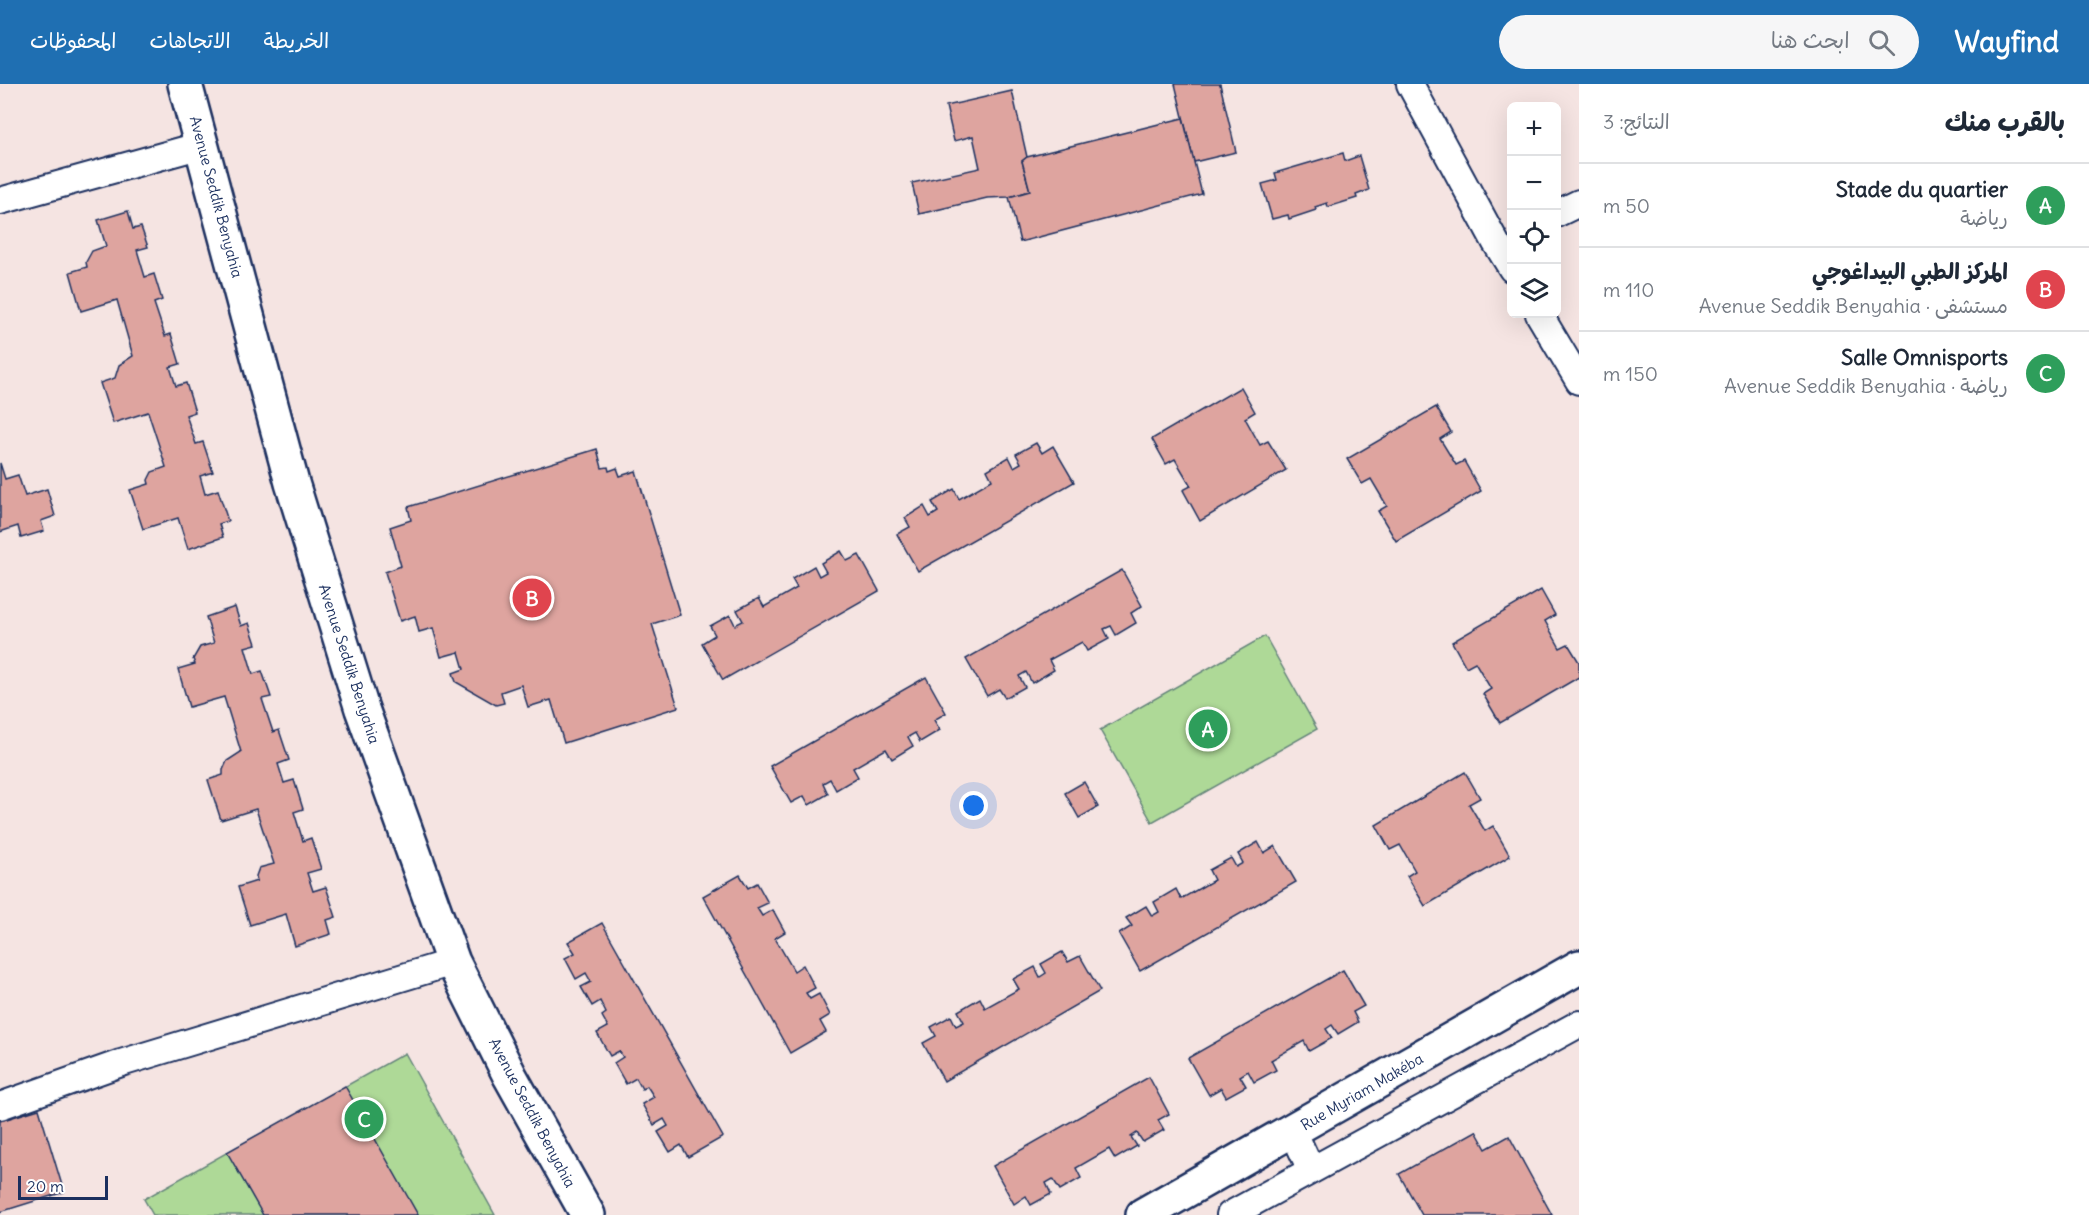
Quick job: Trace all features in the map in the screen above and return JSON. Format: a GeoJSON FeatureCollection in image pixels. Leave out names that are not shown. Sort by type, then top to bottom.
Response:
{"type":"FeatureCollection","features":[{"type":"Feature","properties":{"kind":"street","name":"Avenue Seddik Benyahia"},"geometry":{"type":"LineString","coordinates":[[185,84],[295,494],[362,709],[453,962],[510,1076],[588,1215]]}},
{"type":"Feature","properties":{"kind":"street"},"geometry":{"type":"LineString","coordinates":[[1410,84],[1504,240],[1511,264]]}},
{"type":"Feature","properties":{"kind":"street"},"geometry":{"type":"LineString","coordinates":[[0,201],[202,145]]}},
{"type":"Feature","properties":{"kind":"street"},"geometry":{"type":"LineString","coordinates":[[1561,212],[1579,202]]}},
{"type":"Feature","properties":{"kind":"street"},"geometry":{"type":"LineString","coordinates":[[1541,318],[1579,381]]}},
{"type":"Feature","properties":{"kind":"street"},"geometry":{"type":"LineString","coordinates":[[0,1106],[121,1063],[453,962]]}},
{"type":"Feature","properties":{"kind":"street","name":"Rue Myriam Makéba"},"geometry":{"type":"LineString","coordinates":[[1143,1215],[1579,967]]}},
{"type":"Feature","properties":{"kind":"street"},"geometry":{"type":"LineString","coordinates":[[1230,1215],[1579,1024]]}},
{"type":"Feature","properties":{"kind":"street"},"geometry":{"type":"LineString","coordinates":[[1293,1131],[1311,1170]]}},
{"type":"Feature","properties":{"kind":"green space"},"geometry":{"type":"Polygon","coordinates":[[[1265,636],[1317,729],[1152,822],[1100,730],[1265,636]]]}},
{"type":"Feature","properties":{"kind":"green space"},"geometry":{"type":"Polygon","coordinates":[[[405,1053],[495,1215],[153,1215],[144,1199],[405,1053]]]}},
{"type":"Feature","properties":{"kind":"building"},"geometry":{"type":"Polygon","coordinates":[[[1175,84],[1220,84],[1236,152],[1194,162],[1175,84]]]}},
{"type":"Feature","properties":{"kind":"building"},"geometry":{"type":"Polygon","coordinates":[[[1012,91],[1027,157],[1022,161],[1030,191],[1009,197],[987,198],[919,214],[912,183],[980,168],[973,136],[954,141],[946,106],[1012,91]]]}},
{"type":"Feature","properties":{"kind":"building"},"geometry":{"type":"Polygon","coordinates":[[[1183,118],[1202,194],[1020,242],[1009,197],[1030,191],[1022,161],[1027,157],[1183,118]]]}},
{"type":"Feature","properties":{"kind":"building"},"geometry":{"type":"Polygon","coordinates":[[[1343,153],[1345,161],[1359,156],[1369,190],[1356,195],[1357,198],[1328,207],[1327,203],[1315,207],[1316,210],[1289,219],[1288,215],[1272,219],[1262,184],[1277,180],[1275,173],[1343,153]]]}},
{"type":"Feature","properties":{"kind":"building"},"geometry":{"type":"Polygon","coordinates":[[[128,211],[133,229],[141,227],[148,247],[137,250],[145,277],[154,274],[162,300],[154,303],[165,336],[171,334],[180,364],[170,367],[176,386],[186,383],[195,412],[186,415],[196,444],[203,442],[213,472],[200,476],[205,494],[218,490],[228,521],[219,524],[223,537],[188,549],[178,518],[143,529],[130,490],[149,484],[148,480],[152,472],[166,467],[148,412],[113,423],[100,383],[115,378],[119,365],[133,356],[117,300],[81,311],[70,272],[87,267],[86,262],[92,251],[106,246],[98,220],[128,211]]]}},
{"type":"Feature","properties":{"kind":"building"},"geometry":{"type":"Polygon","coordinates":[[[1241,387],[1255,412],[1245,418],[1260,445],[1268,441],[1286,470],[1200,521],[1183,490],[1191,486],[1175,459],[1166,464],[1152,439],[1241,387]]]}},
{"type":"Feature","properties":{"kind":"building"},"geometry":{"type":"Polygon","coordinates":[[[1436,407],[1451,432],[1440,439],[1456,465],[1464,461],[1481,491],[1396,541],[1378,511],[1387,506],[1371,479],[1362,484],[1347,459],[1436,407]]]}},
{"type":"Feature","properties":{"kind":"building"},"geometry":{"type":"Polygon","coordinates":[[[1036,443],[1042,453],[1053,446],[1074,482],[918,571],[897,534],[910,527],[905,518],[924,506],[930,517],[938,512],[932,502],[954,489],[959,499],[992,480],[987,470],[1009,457],[1014,467],[1021,463],[1016,454],[1036,443]]]}},
{"type":"Feature","properties":{"kind":"building"},"geometry":{"type":"Polygon","coordinates":[[[597,449],[602,468],[608,467],[609,471],[617,468],[620,476],[636,471],[680,615],[652,624],[678,707],[564,743],[551,700],[528,707],[521,685],[501,692],[504,703],[496,705],[456,682],[453,673],[464,669],[459,652],[441,657],[433,628],[419,632],[415,616],[400,621],[385,572],[401,566],[390,527],[411,520],[408,507],[597,449]]]}},
{"type":"Feature","properties":{"kind":"building"},"geometry":{"type":"Polygon","coordinates":[[[0,463],[5,479],[18,475],[25,496],[47,489],[55,516],[41,521],[44,531],[21,538],[18,526],[0,532],[0,463]]]}},
{"type":"Feature","properties":{"kind":"building"},"geometry":{"type":"Polygon","coordinates":[[[841,551],[847,561],[859,555],[879,591],[723,680],[702,643],[715,635],[710,626],[730,615],[735,625],[743,621],[737,610],[759,598],[764,607],[797,588],[792,579],[814,566],[819,576],[826,572],[821,563],[841,551]]]}},
{"type":"Feature","properties":{"kind":"building"},"geometry":{"type":"Polygon","coordinates":[[[1122,570],[1142,606],[1131,613],[1136,623],[1116,635],[1111,626],[1104,629],[1109,639],[1087,651],[1082,642],[1049,660],[1054,670],[1032,683],[1026,672],[1019,676],[1025,687],[1005,698],[999,689],[987,696],[966,659],[1122,570]]]}},
{"type":"Feature","properties":{"kind":"building"},"geometry":{"type":"Polygon","coordinates":[[[1541,590],[1555,615],[1545,621],[1560,648],[1568,644],[1579,662],[1579,677],[1500,723],[1483,694],[1491,689],[1475,662],[1466,667],[1452,642],[1541,590]]]}},
{"type":"Feature","properties":{"kind":"building"},"geometry":{"type":"Polygon","coordinates":[[[235,607],[241,626],[249,623],[256,644],[245,647],[253,674],[262,671],[271,697],[262,699],[273,732],[279,730],[289,760],[278,764],[284,783],[294,780],[303,809],[294,812],[303,841],[311,838],[321,869],[307,873],[313,891],[326,887],[336,917],[327,920],[331,934],[295,946],[286,914],[250,925],[238,887],[257,881],[259,868],[274,864],[256,809],[221,820],[208,780],[223,775],[227,761],[241,752],[224,697],[189,707],[178,669],[195,664],[193,659],[200,647],[214,643],[206,617],[235,607]]]}},
{"type":"Feature","properties":{"kind":"building"},"geometry":{"type":"Polygon","coordinates":[[[926,677],[946,713],[934,720],[940,730],[920,742],[915,733],[908,737],[913,746],[892,759],[886,749],[853,768],[858,777],[836,790],[830,779],[823,783],[828,794],[809,805],[804,796],[791,803],[770,766],[926,677]]]}},
{"type":"Feature","properties":{"kind":"building"},"geometry":{"type":"Polygon","coordinates":[[[1465,772],[1480,798],[1469,804],[1485,831],[1493,826],[1510,856],[1425,906],[1407,876],[1415,871],[1400,845],[1390,850],[1376,825],[1465,772]]]}},
{"type":"Feature","properties":{"kind":"building"},"geometry":{"type":"Polygon","coordinates":[[[1084,782],[1098,807],[1079,818],[1065,793],[1084,782]]]}},
{"type":"Feature","properties":{"kind":"building"},"geometry":{"type":"Polygon","coordinates":[[[1258,842],[1264,853],[1275,846],[1296,882],[1140,971],[1119,934],[1132,926],[1126,918],[1146,906],[1152,916],[1159,912],[1154,902],[1176,889],[1181,899],[1214,880],[1209,870],[1231,858],[1236,867],[1243,863],[1238,854],[1258,842]]]}},
{"type":"Feature","properties":{"kind":"building"},"geometry":{"type":"Polygon","coordinates":[[[740,875],[748,888],[757,883],[768,903],[757,908],[762,916],[773,910],[785,932],[775,938],[794,971],[803,965],[815,988],[806,993],[810,999],[819,994],[830,1015],[820,1021],[826,1032],[790,1053],[703,896],[740,875]]]}},
{"type":"Feature","properties":{"kind":"building"},"geometry":{"type":"Polygon","coordinates":[[[602,923],[723,1137],[688,1157],[681,1145],[670,1152],[658,1132],[668,1126],[664,1119],[654,1125],[642,1104],[654,1097],[647,1086],[642,1089],[636,1078],[626,1084],[614,1063],[623,1057],[619,1051],[610,1056],[597,1033],[608,1027],[602,1016],[606,1013],[600,1001],[592,1006],[581,987],[591,982],[586,973],[576,979],[565,958],[575,953],[568,942],[602,923]]]}},
{"type":"Feature","properties":{"kind":"building"},"geometry":{"type":"Polygon","coordinates":[[[1062,952],[1068,962],[1080,956],[1100,991],[944,1081],[923,1043],[936,1036],[931,1027],[951,1016],[956,1026],[964,1022],[958,1011],[980,998],[985,1008],[1019,989],[1013,979],[1035,967],[1040,977],[1046,973],[1041,964],[1062,952]]]}},
{"type":"Feature","properties":{"kind":"building"},"geometry":{"type":"Polygon","coordinates":[[[1343,970],[1364,1006],[1353,1012],[1358,1022],[1338,1034],[1332,1025],[1326,1029],[1332,1038],[1309,1051],[1304,1041],[1271,1060],[1276,1070],[1254,1082],[1248,1071],[1240,1076],[1246,1086],[1226,1097],[1221,1088],[1209,1095],[1188,1058],[1343,970]]]}},
{"type":"Feature","properties":{"kind":"building"},"geometry":{"type":"Polygon","coordinates":[[[1149,1077],[1169,1114],[1158,1120],[1164,1130],[1143,1142],[1137,1133],[1131,1137],[1137,1146],[1115,1159],[1109,1149],[1076,1168],[1081,1178],[1060,1190],[1053,1179],[1046,1183],[1051,1194],[1031,1205],[1026,1196],[1014,1204],[993,1166],[1149,1077]]]}},
{"type":"Feature","properties":{"kind":"building"},"geometry":{"type":"Polygon","coordinates":[[[345,1086],[418,1215],[263,1215],[227,1152],[345,1086]]]}},
{"type":"Feature","properties":{"kind":"building"},"geometry":{"type":"Polygon","coordinates":[[[39,1109],[64,1192],[0,1212],[0,1121],[39,1109]]]}},
{"type":"Feature","properties":{"kind":"building"},"geometry":{"type":"Polygon","coordinates":[[[1476,1131],[1486,1149],[1509,1136],[1552,1215],[1422,1215],[1399,1174],[1476,1131]]]}},
{"type":"Feature","properties":{"kind":"place","name":"المركز الطبي البيداغوجي"},"geometry":{"type":"Point","coordinates":[532,598]}},
{"type":"Feature","properties":{"kind":"place","name":"Stade du quartier"},"geometry":{"type":"Point","coordinates":[1208,729]}},
{"type":"Feature","properties":{"kind":"place","name":"Salle Omnisports"},"geometry":{"type":"Point","coordinates":[364,1119]}}]}
